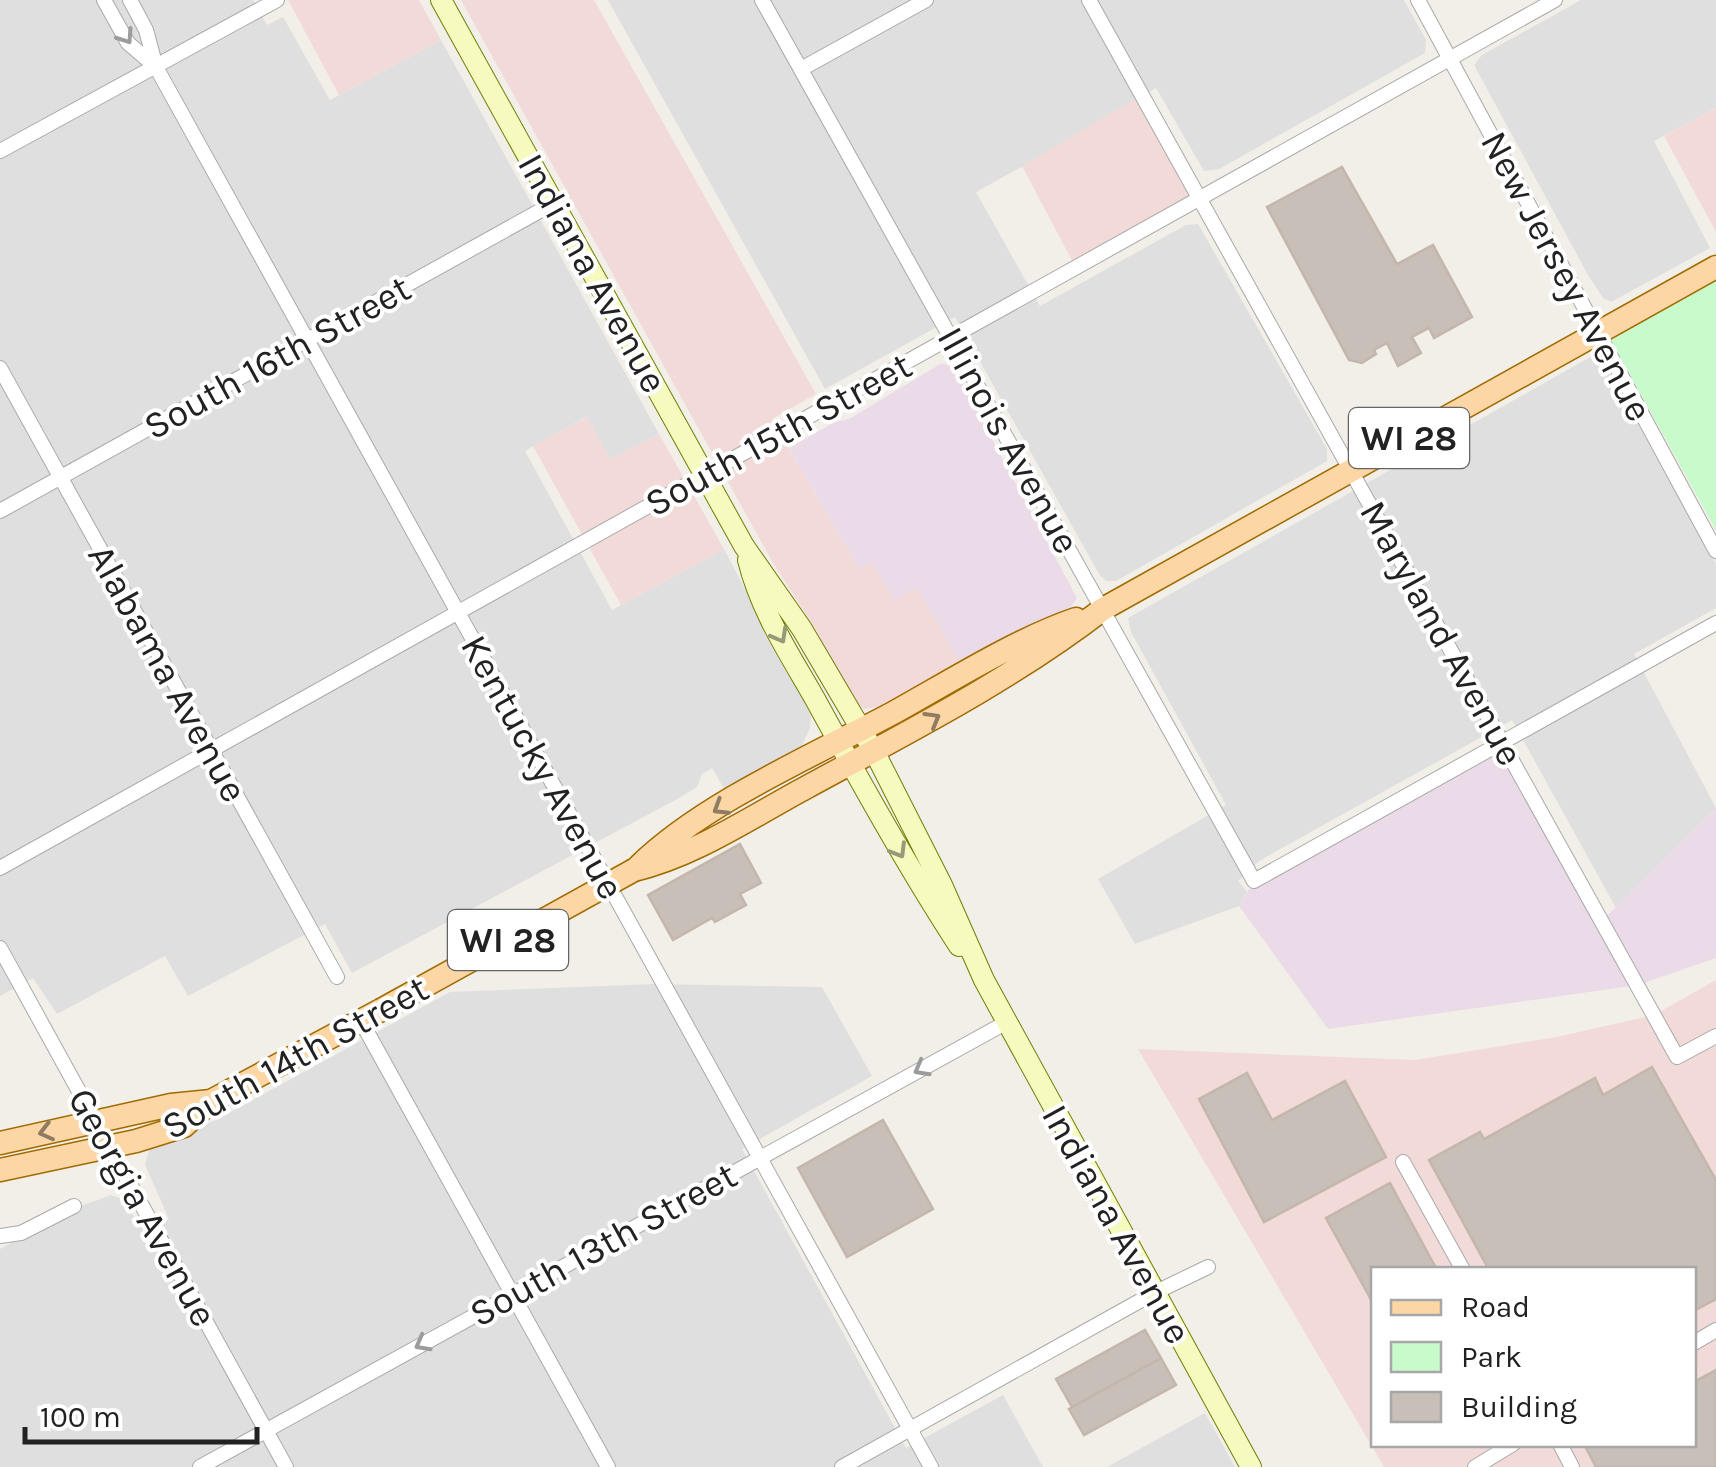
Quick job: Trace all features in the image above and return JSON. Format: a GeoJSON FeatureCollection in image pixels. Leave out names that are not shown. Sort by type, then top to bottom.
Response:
{"type":"FeatureCollection","features":[{"type":"Feature","properties":{"kind":"main road","name":"Indiana Avenue"},"geometry":{"type":"LineString","coordinates":[[441,0],[744,546],[802,628],[875,753],[1006,1022],[1251,1467]]}},
{"type":"Feature","properties":{"kind":"main road","name":"South 14th Street"},"geometry":{"type":"LineString","coordinates":[[110,1147],[184,1126],[211,1101],[634,870],[681,832],[746,792],[811,771],[850,766],[875,753],[1029,662],[1103,609],[1716,267]]}},
{"type":"Feature","properties":{"kind":"main road","name":"Indiana Avenue"},"geometry":{"type":"LineString","coordinates":[[744,546],[763,602],[850,766],[923,891],[984,980]]}},
{"type":"Feature","properties":{"kind":"main road","name":"South 14th Street"},"geometry":{"type":"LineString","coordinates":[[811,771],[838,742],[1064,622],[1103,609]]}},
{"type":"Feature","properties":{"kind":"main road","name":"WI 28"},"geometry":{"type":"LineString","coordinates":[[0,1144],[95,1120],[211,1101]]}},
{"type":"Feature","properties":{"kind":"main road","name":"WI 28"},"geometry":{"type":"LineString","coordinates":[[0,1170],[110,1147]]}},
{"type":"Feature","properties":{"kind":"street","name":"Kentucky Avenue"},"geometry":{"type":"LineString","coordinates":[[104,0],[128,42],[156,67]]}},
{"type":"Feature","properties":{"kind":"street","name":"Kentucky Avenue"},"geometry":{"type":"LineString","coordinates":[[130,0],[146,30],[156,67],[931,1467]]}},
{"type":"Feature","properties":{"kind":"street"},"geometry":{"type":"LineString","coordinates":[[0,150],[277,0]]}},
{"type":"Feature","properties":{"kind":"street","name":"Illinois Avenue"},"geometry":{"type":"LineString","coordinates":[[762,0],[1254,881],[1502,742]]}},
{"type":"Feature","properties":{"kind":"street"},"geometry":{"type":"LineString","coordinates":[[801,69],[926,0]]}},
{"type":"Feature","properties":{"kind":"street","name":"Maryland Avenue"},"geometry":{"type":"LineString","coordinates":[[1089,0],[1678,1057],[1716,1036]]}},
{"type":"Feature","properties":{"kind":"street","name":"New Jersey Avenue"},"geometry":{"type":"LineString","coordinates":[[1418,0],[1716,551]]}},
{"type":"Feature","properties":{"kind":"street","name":"South 15th Street"},"geometry":{"type":"LineString","coordinates":[[0,868],[1555,0]]}},
{"type":"Feature","properties":{"kind":"street","name":"South 16th Street"},"geometry":{"type":"LineString","coordinates":[[0,511],[554,203]]}},
{"type":"Feature","properties":{"kind":"street","name":"Alabama Avenue"},"geometry":{"type":"LineString","coordinates":[[0,368],[337,977]]}},
{"type":"Feature","properties":{"kind":"street"},"geometry":{"type":"LineString","coordinates":[[1502,742],[1716,623]]}},
{"type":"Feature","properties":{"kind":"street","name":"Georgia Avenue"},"geometry":{"type":"LineString","coordinates":[[0,948],[286,1467]]}},
{"type":"Feature","properties":{"kind":"street"},"geometry":{"type":"LineString","coordinates":[[371,1015],[512,1294],[608,1467]]}},
{"type":"Feature","properties":{"kind":"street","name":"South 13th Street"},"geometry":{"type":"LineString","coordinates":[[200,1467],[1006,1022]]}},
{"type":"Feature","properties":{"kind":"street"},"geometry":{"type":"LineString","coordinates":[[1403,1162],[1460,1267]]}},
{"type":"Feature","properties":{"kind":"street"},"geometry":{"type":"LineString","coordinates":[[0,1236],[21,1233],[74,1206]]}},
{"type":"Feature","properties":{"kind":"street"},"geometry":{"type":"LineString","coordinates":[[842,1467],[1154,1293],[1208,1267]]}},
{"type":"Feature","properties":{"kind":"street"},"geometry":{"type":"LineString","coordinates":[[1475,1467],[1508,1447]]}},
{"type":"Feature","properties":{"kind":"shaded area"},"geometry":{"type":"Polygon","coordinates":[[[0,0],[253,0],[267,25],[283,17],[330,100],[441,40],[659,434],[610,459],[586,417],[525,451],[612,610],[724,549],[811,715],[802,746],[725,790],[712,768],[702,774],[697,787],[681,797],[352,973],[325,924],[188,996],[165,956],[57,1014],[33,978],[0,996],[0,0]]]}},
{"type":"Feature","properties":{"kind":"shaded area"},"geometry":{"type":"Polygon","coordinates":[[[288,0],[419,0],[441,40],[339,95],[288,0]]]}},
{"type":"Feature","properties":{"kind":"shaded area"},"geometry":{"type":"Polygon","coordinates":[[[461,0],[594,0],[816,394],[772,419],[859,569],[872,562],[917,587],[961,664],[877,707],[864,709],[852,700],[461,0]]]}},
{"type":"Feature","properties":{"kind":"shaded area"},"geometry":{"type":"Polygon","coordinates":[[[608,0],[1404,0],[1426,40],[1425,53],[1219,169],[1204,171],[1156,88],[1027,167],[976,192],[1040,306],[1186,225],[1198,224],[1327,449],[1327,461],[1116,581],[1106,581],[955,317],[825,389],[608,0]]]}},
{"type":"Feature","properties":{"kind":"shaded area"},"geometry":{"type":"Polygon","coordinates":[[[1581,0],[1716,0],[1716,108],[1654,141],[1710,248],[1611,302],[1603,298],[1588,275],[1474,65],[1482,55],[1581,0]]]}},
{"type":"Feature","properties":{"kind":"shaded area"},"geometry":{"type":"Polygon","coordinates":[[[1142,95],[1200,199],[1076,268],[1022,166],[1142,95]]]}},
{"type":"Feature","properties":{"kind":"shaded area"},"geometry":{"type":"Polygon","coordinates":[[[1716,108],[1716,232],[1664,136],[1716,108]]]}},
{"type":"Feature","properties":{"kind":"shaded area"},"geometry":{"type":"Polygon","coordinates":[[[1592,356],[1606,366],[1716,564],[1716,608],[1634,654],[1716,808],[1616,908],[1512,720],[1259,861],[1238,881],[1247,892],[1239,906],[1135,944],[1098,879],[1226,805],[1131,632],[1128,618],[1592,356]]]}},
{"type":"Feature","properties":{"kind":"shaded area"},"geometry":{"type":"Polygon","coordinates":[[[942,363],[954,368],[1077,598],[1071,607],[961,664],[917,588],[894,601],[872,563],[859,569],[789,448],[835,422],[849,419],[942,363]]]}},
{"type":"Feature","properties":{"kind":"shaded area"},"geometry":{"type":"Polygon","coordinates":[[[587,417],[610,459],[659,434],[724,549],[621,605],[533,446],[587,417]]]}},
{"type":"Feature","properties":{"kind":"shaded area"},"geometry":{"type":"Polygon","coordinates":[[[1502,742],[1602,921],[1716,808],[1716,958],[1638,985],[1328,1029],[1239,906],[1254,881],[1502,742]]]}},
{"type":"Feature","properties":{"kind":"shaded area"},"geometry":{"type":"Polygon","coordinates":[[[1716,980],[1716,1467],[1384,1467],[1372,1447],[1696,1447],[1696,1267],[1371,1267],[1371,1445],[1138,1049],[1415,1060],[1557,1037],[1654,1015],[1716,980]]]}},
{"type":"Feature","properties":{"kind":"shaded area"},"geometry":{"type":"Polygon","coordinates":[[[653,984],[822,987],[872,1076],[742,1149],[906,1448],[1003,1395],[1043,1467],[0,1467],[0,1249],[81,1206],[111,1195],[120,1198],[146,1232],[169,1219],[145,1165],[150,1147],[218,1119],[450,992],[653,984]]]}},
{"type":"Feature","properties":{"kind":"shaded area"},"geometry":{"type":"Polygon","coordinates":[[[1205,1413],[1235,1467],[1107,1467],[1205,1413]]]}},
{"type":"Feature","properties":{"kind":"green space"},"geometry":{"type":"Polygon","coordinates":[[[1716,278],[1716,530],[1609,337],[1716,278]]]}},
{"type":"Feature","properties":{"kind":"building"},"geometry":{"type":"Polygon","coordinates":[[[1342,167],[1397,264],[1433,245],[1472,317],[1434,338],[1429,328],[1412,337],[1421,353],[1398,366],[1387,343],[1362,363],[1349,360],[1267,207],[1342,167]]]}},
{"type":"Feature","properties":{"kind":"building"},"geometry":{"type":"Polygon","coordinates":[[[740,844],[761,883],[740,894],[746,905],[673,940],[648,895],[740,844]]]}},
{"type":"Feature","properties":{"kind":"building"},"geometry":{"type":"Polygon","coordinates":[[[1652,1067],[1716,1180],[1716,1299],[1696,1310],[1696,1267],[1487,1267],[1429,1160],[1480,1132],[1484,1139],[1595,1078],[1603,1095],[1652,1067]]]}},
{"type":"Feature","properties":{"kind":"building"},"geometry":{"type":"Polygon","coordinates":[[[1247,1073],[1272,1120],[1345,1081],[1386,1157],[1264,1222],[1199,1099],[1247,1073]]]}},
{"type":"Feature","properties":{"kind":"building"},"geometry":{"type":"Polygon","coordinates":[[[883,1120],[933,1209],[847,1257],[798,1168],[883,1120]]]}},
{"type":"Feature","properties":{"kind":"building"},"geometry":{"type":"Polygon","coordinates":[[[1390,1183],[1435,1267],[1371,1267],[1371,1300],[1326,1218],[1390,1183]]]}},
{"type":"Feature","properties":{"kind":"building"},"geometry":{"type":"Polygon","coordinates":[[[1145,1330],[1161,1358],[1072,1407],[1056,1379],[1145,1330]]]}},
{"type":"Feature","properties":{"kind":"building"},"geometry":{"type":"Polygon","coordinates":[[[1161,1358],[1176,1385],[1084,1435],[1069,1409],[1161,1358]]]}},
{"type":"Feature","properties":{"kind":"building"},"geometry":{"type":"Polygon","coordinates":[[[1716,1370],[1716,1467],[1596,1467],[1586,1447],[1696,1447],[1696,1381],[1716,1370]]]}}]}
